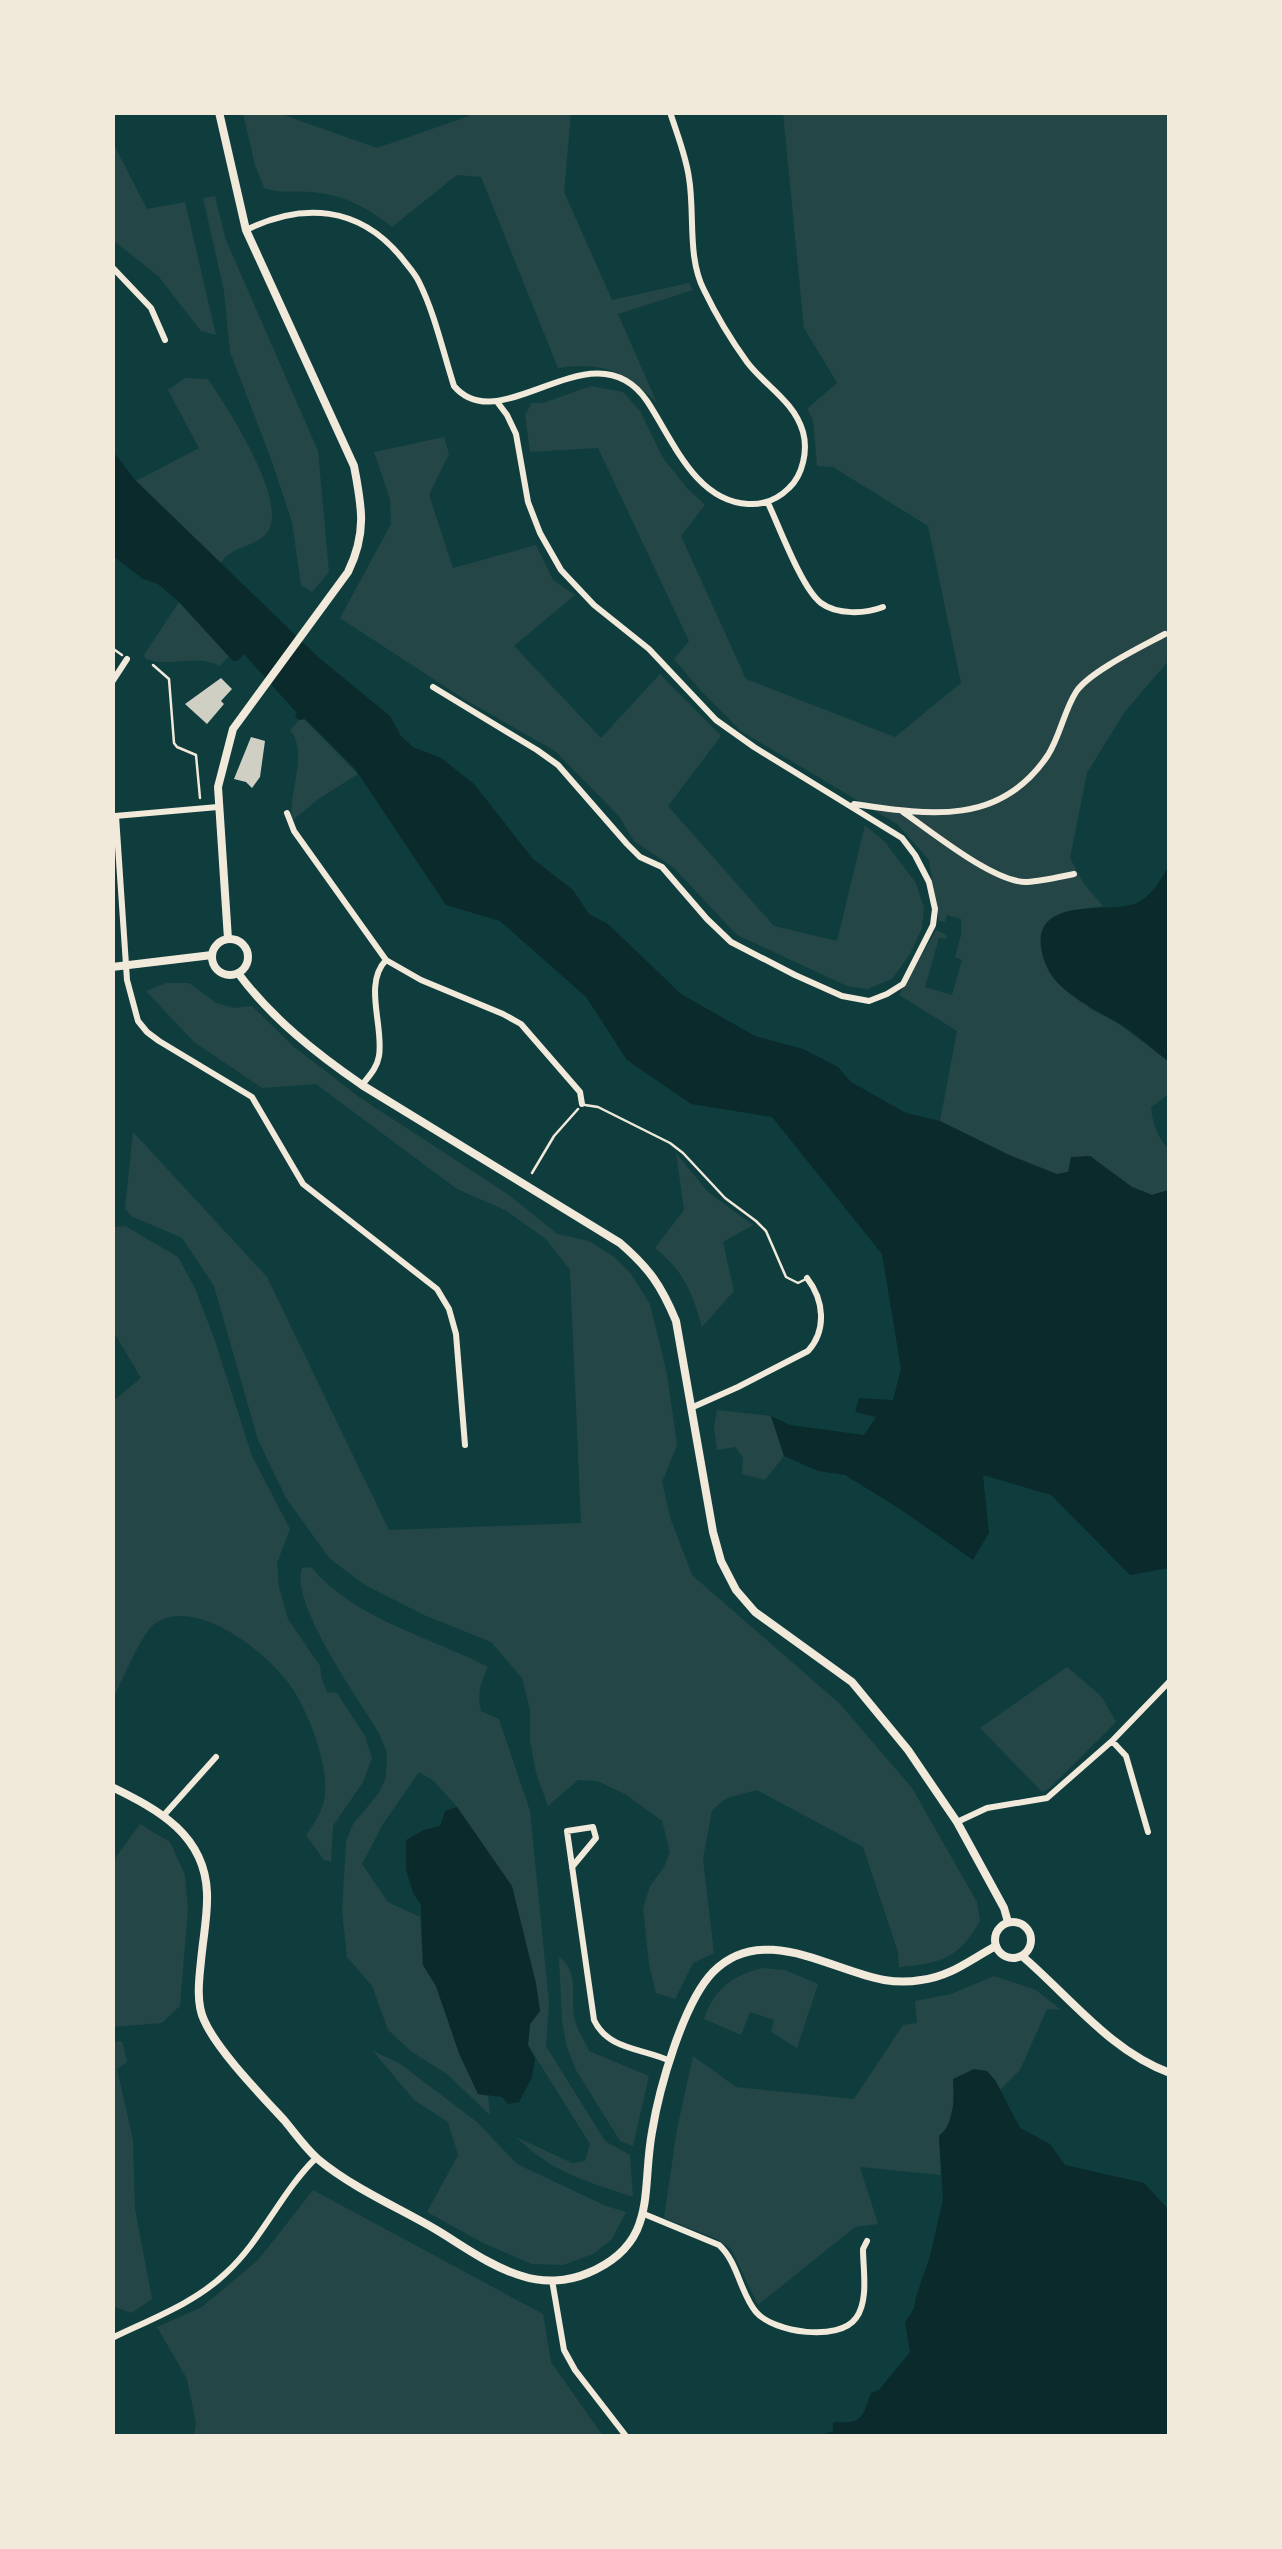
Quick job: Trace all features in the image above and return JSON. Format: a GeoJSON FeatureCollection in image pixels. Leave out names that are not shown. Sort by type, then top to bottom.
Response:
{"type":"FeatureCollection","features":[{"type":"Feature","properties":{"kind":"main road"},"geometry":{"type":"LineString","coordinates":[[220,112],[246,230],[354,466],[362,528],[358,552],[348,572],[233,729],[218,778],[228,939]]}},
{"type":"Feature","properties":{"kind":"main road"},"geometry":{"type":"LineString","coordinates":[[228,939],[238,940],[248,952],[246,967],[238,973],[222,974],[214,966],[212,956],[219,942],[228,939]]}},
{"type":"Feature","properties":{"kind":"main road"},"geometry":{"type":"LineString","coordinates":[[112,968],[212,956]]}},
{"type":"Feature","properties":{"kind":"main road"},"geometry":{"type":"LineString","coordinates":[[238,973],[324,1059],[620,1243],[647,1267],[668,1299],[676,1320],[713,1532],[721,1561],[736,1590],[754,1612],[852,1682],[908,1750],[957,1822],[1008,1922]]}},
{"type":"Feature","properties":{"kind":"main road"},"geometry":{"type":"LineString","coordinates":[[112,1787],[164,1814],[192,1843],[207,1894],[200,1982],[202,2017],[222,2048],[316,2158],[368,2192],[520,2276],[566,2280],[600,2267],[634,2235],[644,2214],[652,2132],[670,2062],[698,1990],[722,1963],[758,1950],[786,1950],[881,1979],[920,1980],[958,1969],[996,1946]]}},
{"type":"Feature","properties":{"kind":"main road"},"geometry":{"type":"LineString","coordinates":[[1008,1922],[1020,1922],[1031,1935],[1030,1947],[1022,1956],[1007,1957],[996,1946],[996,1934],[1008,1922]]}},
{"type":"Feature","properties":{"kind":"main road"},"geometry":{"type":"LineString","coordinates":[[1022,1956],[1137,2058],[1170,2073]]}},
{"type":"Feature","properties":{"kind":"street"},"geometry":{"type":"LineString","coordinates":[[246,230],[268,220],[319,212],[371,228],[392,246],[418,279],[454,386],[462,396],[477,402],[498,403],[580,375],[616,377],[640,392],[702,486],[728,502],[768,503],[790,488],[800,472],[804,434],[794,411],[746,361],[702,288],[696,268],[689,176],[670,112]]}},
{"type":"Feature","properties":{"kind":"street"},"geometry":{"type":"LineString","coordinates":[[112,267],[151,308],[165,340]]}},
{"type":"Feature","properties":{"kind":"street"},"geometry":{"type":"LineString","coordinates":[[433,687],[558,765],[627,844],[640,857],[662,867],[732,942],[842,996],[868,1002],[903,984],[928,939],[935,909],[929,882],[915,855],[902,838],[716,720],[650,649],[594,605],[561,570],[528,502],[516,434],[498,403]]}},
{"type":"Feature","properties":{"kind":"street"},"geometry":{"type":"LineString","coordinates":[[768,503],[809,589],[822,604],[869,612],[883,607]]}},
{"type":"Feature","properties":{"kind":"street"},"geometry":{"type":"LineString","coordinates":[[848,803],[902,811],[958,812],[991,804],[1024,782],[1048,754],[1077,690],[1117,660],[1165,634]]}},
{"type":"Feature","properties":{"kind":"street"},"geometry":{"type":"LineString","coordinates":[[113,681],[127,659]]}},
{"type":"Feature","properties":{"kind":"street"},"geometry":{"type":"LineString","coordinates":[[218,807],[114,816],[125,965],[138,1021],[147,1032],[252,1097],[303,1184],[437,1289],[449,1309],[456,1334],[465,1445]]}},
{"type":"Feature","properties":{"kind":"street"},"geometry":{"type":"LineString","coordinates":[[902,811],[982,866],[1008,879],[1024,882],[1074,874]]}},
{"type":"Feature","properties":{"kind":"street"},"geometry":{"type":"LineString","coordinates":[[287,813],[294,831],[386,960],[420,980],[521,1024],[580,1092],[582,1104]]}},
{"type":"Feature","properties":{"kind":"street"},"geometry":{"type":"LineString","coordinates":[[362,1085],[376,1066],[380,1052],[375,980],[386,960]]}},
{"type":"Feature","properties":{"kind":"street"},"geometry":{"type":"LineString","coordinates":[[692,1407],[808,1351],[817,1341],[820,1305],[816,1289],[807,1278]]}},
{"type":"Feature","properties":{"kind":"street"},"geometry":{"type":"LineString","coordinates":[[957,1822],[987,1808],[1048,1798],[1112,1742],[1170,1682]]}},
{"type":"Feature","properties":{"kind":"street"},"geometry":{"type":"LineString","coordinates":[[1112,1742],[1126,1756],[1148,1832]]}},
{"type":"Feature","properties":{"kind":"street"},"geometry":{"type":"LineString","coordinates":[[164,1814],[216,1757]]}},
{"type":"Feature","properties":{"kind":"street"},"geometry":{"type":"LineString","coordinates":[[572,1867],[596,1838],[593,1826],[567,1831],[572,1867],[594,2020],[597,2027],[605,2038],[670,2062]]}},
{"type":"Feature","properties":{"kind":"street"},"geometry":{"type":"LineString","coordinates":[[112,2338],[170,2310],[228,2272],[316,2158]]}},
{"type":"Feature","properties":{"kind":"street"},"geometry":{"type":"LineString","coordinates":[[644,2214],[719,2245],[728,2255],[750,2303],[764,2320],[809,2332],[831,2332],[854,2321],[862,2306],[863,2249],[867,2241]]}},
{"type":"Feature","properties":{"kind":"street"},"geometry":{"type":"LineString","coordinates":[[552,2280],[564,2350],[626,2436]]}},
{"type":"Feature","properties":{"kind":"lane"},"geometry":{"type":"LineString","coordinates":[[582,1104],[598,1106],[670,1143],[725,1198],[766,1231],[786,1277],[798,1283],[807,1278]]}},
{"type":"Feature","properties":{"kind":"path"},"geometry":{"type":"LineString","coordinates":[[112,648],[127,659]]}},
{"type":"Feature","properties":{"kind":"path"},"geometry":{"type":"LineString","coordinates":[[153,665],[169,678],[174,743],[196,755],[200,798]]}},
{"type":"Feature","properties":{"kind":"path"},"geometry":{"type":"LineString","coordinates":[[532,1173],[554,1136],[582,1104]]}},
{"type":"Feature","properties":{"kind":"shaded area"},"geometry":{"type":"Polygon","coordinates":[[[243,113],[278,113],[377,148],[469,113],[571,113],[564,192],[612,300],[689,283],[693,290],[618,314],[657,403],[635,383],[612,371],[588,366],[558,368],[481,177],[457,175],[392,227],[345,199],[264,188],[243,113]]]}},
{"type":"Feature","properties":{"kind":"shaded area"},"geometry":{"type":"Polygon","coordinates":[[[783,113],[1169,113],[1169,660],[1124,713],[1087,773],[1070,858],[1084,884],[1103,906],[1067,911],[1050,919],[1089,1008],[1119,1024],[1169,1062],[1169,1094],[1151,1107],[1156,1130],[1169,1149],[1169,1190],[1152,1195],[1132,1187],[1090,1156],[1068,1172],[1056,1175],[940,1121],[957,1031],[899,995],[936,930],[947,939],[939,938],[925,987],[952,995],[962,960],[955,957],[961,919],[947,915],[945,922],[939,921],[929,860],[897,824],[741,731],[674,659],[689,641],[598,448],[530,452],[525,415],[532,403],[543,403],[591,386],[623,392],[640,411],[663,458],[705,505],[681,536],[746,679],[895,737],[961,683],[928,526],[833,467],[817,466],[813,420],[807,409],[837,383],[804,328],[783,113]]]}},
{"type":"Feature","properties":{"kind":"shaded area"},"geometry":{"type":"Polygon","coordinates":[[[112,141],[147,209],[185,202],[216,335],[201,331],[159,277],[113,240],[112,141]]]}},
{"type":"Feature","properties":{"kind":"shaded area"},"geometry":{"type":"Polygon","coordinates":[[[215,196],[226,240],[318,451],[329,572],[312,592],[301,585],[292,522],[230,352],[224,291],[203,198],[215,196]]]}},
{"type":"Feature","properties":{"kind":"shaded area"},"geometry":{"type":"Polygon","coordinates":[[[185,378],[208,379],[253,456],[270,501],[272,520],[266,534],[230,553],[221,563],[136,481],[199,448],[168,390],[185,378]]]}},
{"type":"Feature","properties":{"kind":"shaded area"},"geometry":{"type":"Polygon","coordinates":[[[444,437],[449,454],[429,495],[453,568],[536,545],[553,580],[575,595],[514,646],[601,738],[660,674],[721,736],[668,806],[774,926],[837,941],[865,825],[885,842],[916,883],[924,908],[922,928],[892,979],[868,989],[847,986],[737,935],[674,868],[634,841],[619,816],[555,751],[464,699],[340,618],[391,524],[390,499],[374,452],[444,437]]]}},
{"type":"Feature","properties":{"kind":"shaded area"},"geometry":{"type":"Polygon","coordinates":[[[112,450],[136,481],[318,657],[390,716],[401,736],[413,747],[441,758],[474,784],[533,859],[573,890],[589,914],[608,924],[681,994],[755,1036],[803,1049],[838,1067],[851,1082],[906,1113],[940,1121],[1009,1155],[1057,1174],[1068,1172],[1071,1157],[1090,1156],[1132,1187],[1152,1195],[1169,1190],[1169,1568],[1130,1575],[1051,1495],[983,1475],[989,1533],[973,1560],[845,1475],[818,1471],[784,1456],[771,1416],[790,1425],[864,1435],[876,1417],[855,1412],[859,1398],[893,1400],[901,1369],[882,1254],[772,1117],[691,1104],[627,1060],[586,997],[500,921],[446,905],[355,769],[305,719],[295,716],[297,713],[244,654],[233,661],[179,602],[113,556],[112,450]]]}},
{"type":"Feature","properties":{"kind":"shaded area"},"geometry":{"type":"Polygon","coordinates":[[[179,602],[229,656],[220,666],[201,661],[146,659],[144,655],[179,602]]]}},
{"type":"Feature","properties":{"kind":"shaded area"},"geometry":{"type":"Polygon","coordinates":[[[304,719],[358,774],[292,821],[298,749],[290,730],[304,719]]]}},
{"type":"Feature","properties":{"kind":"shaded area"},"geometry":{"type":"Polygon","coordinates":[[[1169,865],[1170,1062],[1062,987],[1048,969],[1041,947],[1042,931],[1049,920],[1075,910],[1134,904],[1155,888],[1169,865]]]}},
{"type":"Feature","properties":{"kind":"shaded area"},"geometry":{"type":"Polygon","coordinates":[[[166,983],[189,983],[216,1003],[234,1008],[252,1006],[293,1046],[359,1097],[509,1195],[557,1234],[589,1241],[613,1256],[631,1274],[650,1304],[667,1374],[677,1445],[662,1482],[671,1520],[692,1575],[839,1703],[912,1788],[977,1902],[980,1921],[956,1951],[938,1961],[899,1967],[898,1952],[863,1847],[757,1790],[727,1798],[712,1810],[703,1859],[714,1953],[693,1963],[675,1999],[656,1993],[643,1908],[650,1886],[670,1852],[662,1821],[625,1794],[597,1781],[578,1780],[548,1806],[536,1773],[530,1710],[522,1678],[491,1642],[424,1615],[365,1585],[330,1559],[286,1498],[258,1440],[214,1286],[182,1238],[131,1216],[125,1208],[133,1132],[267,1277],[389,1530],[581,1523],[570,1270],[546,1239],[505,1210],[457,1189],[316,1084],[262,1088],[194,1042],[146,991],[166,983]]]}},
{"type":"Feature","properties":{"kind":"shaded area"},"geometry":{"type":"Polygon","coordinates":[[[676,1153],[708,1192],[753,1225],[723,1242],[734,1291],[702,1327],[686,1283],[655,1248],[684,1210],[676,1153]]]}},
{"type":"Feature","properties":{"kind":"shaded area"},"geometry":{"type":"Polygon","coordinates":[[[125,1226],[178,1257],[195,1288],[252,1456],[290,1529],[277,1563],[288,1619],[320,1666],[327,1692],[337,1693],[365,1736],[372,1758],[363,1782],[333,1826],[331,1861],[324,1860],[306,1835],[321,1810],[325,1793],[320,1752],[310,1722],[279,1671],[247,1643],[208,1621],[169,1617],[148,1630],[113,1699],[113,1401],[141,1378],[113,1331],[113,1231],[125,1226]]]}},
{"type":"Feature","properties":{"kind":"shaded area"},"geometry":{"type":"Polygon","coordinates":[[[717,1410],[771,1416],[784,1456],[765,1480],[742,1474],[743,1457],[735,1447],[717,1450],[717,1410]]]}},
{"type":"Feature","properties":{"kind":"shaded area"},"geometry":{"type":"Polygon","coordinates":[[[311,1567],[349,1601],[371,1614],[488,1667],[480,1689],[481,1711],[499,1719],[530,1811],[549,2003],[546,2046],[605,2141],[630,2155],[633,2197],[557,2168],[516,2137],[572,2163],[585,2161],[590,2144],[528,2045],[530,2024],[540,2010],[512,1887],[457,1807],[434,1781],[419,1772],[383,1824],[362,1864],[388,1902],[420,1917],[423,1965],[436,1986],[478,2094],[488,2096],[490,2115],[447,2074],[412,2052],[388,2030],[372,1986],[347,1957],[342,1911],[346,1842],[353,1824],[379,1793],[386,1777],[387,1753],[315,1626],[301,1583],[302,1568],[311,1567]]]}},
{"type":"Feature","properties":{"kind":"shaded area"},"geometry":{"type":"Polygon","coordinates":[[[1067,1667],[1102,1697],[1116,1722],[1042,1792],[980,1728],[1067,1667]]]}},
{"type":"Feature","properties":{"kind":"shaded area"},"geometry":{"type":"Polygon","coordinates":[[[457,1807],[512,1886],[536,1984],[540,2011],[530,2024],[528,2045],[535,2058],[532,2077],[519,2102],[508,2104],[502,2097],[478,2094],[436,1986],[423,1965],[421,1905],[406,1869],[406,1840],[440,1826],[445,1811],[457,1807]]]}},
{"type":"Feature","properties":{"kind":"shaded area"},"geometry":{"type":"Polygon","coordinates":[[[140,1824],[170,1842],[185,1875],[188,1910],[180,2006],[162,2023],[113,2027],[113,1861],[140,1824]]]}},
{"type":"Feature","properties":{"kind":"shaded area"},"geometry":{"type":"Polygon","coordinates":[[[559,1957],[570,1970],[575,2020],[589,2051],[649,2076],[633,2146],[620,2141],[576,2070],[566,2045],[559,1957]]]}},
{"type":"Feature","properties":{"kind":"shaded area"},"geometry":{"type":"Polygon","coordinates":[[[763,1968],[785,1970],[818,1984],[797,2048],[771,2032],[774,2020],[750,2012],[741,2035],[704,2019],[726,1985],[763,1968]]]}},
{"type":"Feature","properties":{"kind":"shaded area"},"geometry":{"type":"Polygon","coordinates":[[[994,1976],[1036,1990],[1061,2010],[1047,2009],[1020,2070],[1000,2090],[995,2080],[954,2104],[949,2128],[939,2136],[941,2175],[860,2167],[878,2224],[855,2227],[758,2305],[731,2249],[717,2239],[664,2218],[693,2056],[736,2087],[854,2099],[903,2025],[917,2023],[915,2001],[951,1994],[994,1976]]]}},
{"type":"Feature","properties":{"kind":"shaded area"},"geometry":{"type":"Polygon","coordinates":[[[122,2041],[127,2062],[117,2069],[133,2140],[135,2209],[152,2299],[131,2313],[112,2306],[112,2042],[122,2041]]]}},
{"type":"Feature","properties":{"kind":"shaded area"},"geometry":{"type":"Polygon","coordinates":[[[373,2051],[399,2063],[477,2122],[517,2164],[626,2212],[612,2239],[593,2254],[563,2265],[532,2264],[427,2212],[458,2155],[448,2122],[414,2100],[373,2051]]]}},
{"type":"Feature","properties":{"kind":"shaded area"},"geometry":{"type":"Polygon","coordinates":[[[974,2069],[987,2071],[1020,2128],[1050,2144],[1065,2165],[1144,2183],[1169,2210],[1169,2436],[819,2436],[833,2431],[833,2422],[860,2418],[871,2393],[879,2390],[910,2352],[905,2322],[914,2309],[943,2200],[939,2136],[951,2118],[953,2079],[974,2069]]]}},
{"type":"Feature","properties":{"kind":"shaded area"},"geometry":{"type":"Polygon","coordinates":[[[313,2190],[543,2314],[551,2362],[603,2436],[194,2436],[196,2423],[187,2379],[157,2327],[202,2307],[259,2259],[313,2190]]]}},
{"type":"Feature","properties":{"kind":"building"},"geometry":{"type":"Polygon","coordinates":[[[221,678],[232,689],[207,724],[185,704],[221,678]]]}},
{"type":"Feature","properties":{"kind":"building"},"geometry":{"type":"Polygon","coordinates":[[[251,737],[265,741],[260,777],[252,788],[234,779],[251,737]]]}}]}
